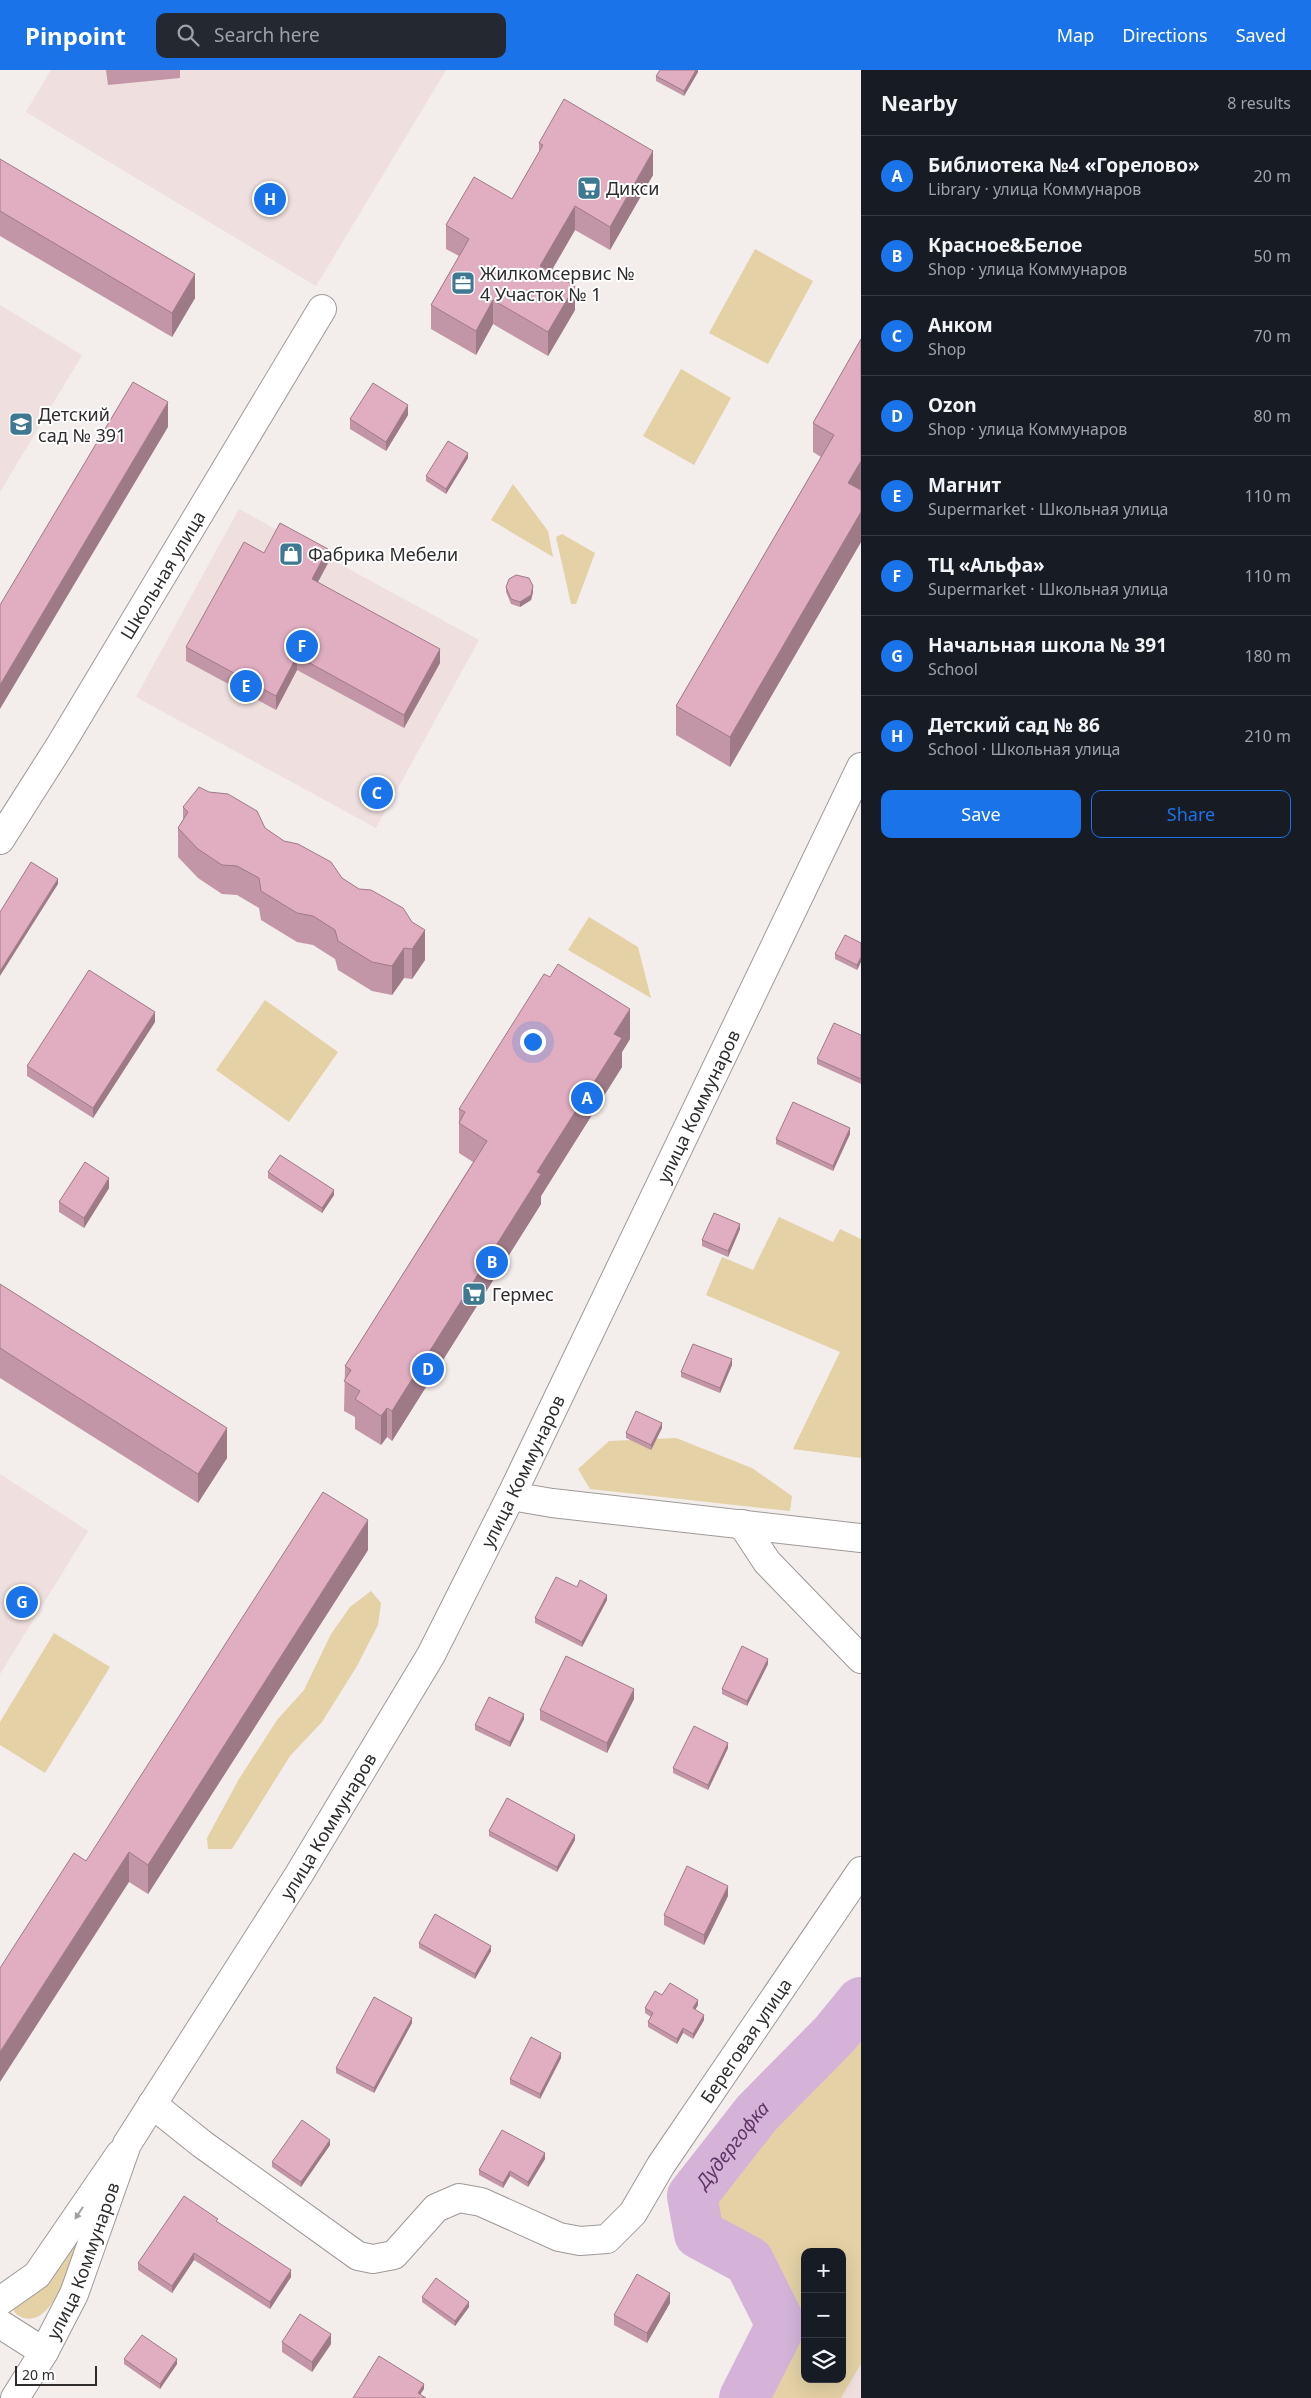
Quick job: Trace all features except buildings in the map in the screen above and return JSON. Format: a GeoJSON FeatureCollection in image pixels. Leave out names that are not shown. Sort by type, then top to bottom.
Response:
{"type":"FeatureCollection","features":[{"type":"Feature","properties":{"kind":"street","name":"Школьная улица"},"geometry":{"type":"LineString","coordinates":[[0,840],[61,744],[322,309]]}},
{"type":"Feature","properties":{"kind":"street","name":"улица Коммунаров"},"geometry":{"type":"LineString","coordinates":[[0,2301],[37,2275],[126,2144],[298,1876],[431,1655],[511,1496],[861,767]]}},
{"type":"Feature","properties":{"kind":"street"},"geometry":{"type":"LineString","coordinates":[[511,1496],[552,1503],[861,1538]]}},
{"type":"Feature","properties":{"kind":"street"},"geometry":{"type":"LineString","coordinates":[[742,1524],[767,1562],[861,1659]]}},
{"type":"Feature","properties":{"kind":"street","name":"Береговая улица"},"geometry":{"type":"LineString","coordinates":[[152,2104],[202,2144],[358,2256],[373,2259],[394,2255],[436,2208],[459,2198],[481,2202],[559,2237],[580,2241],[607,2239],[633,2213],[661,2164],[861,1871]]}},
{"type":"Feature","properties":{"kind":"street","name":"улица Коммунаров"},"geometry":{"type":"LineString","coordinates":[[15,2398],[44,2352],[74,2294],[126,2144]]}},
{"type":"Feature","properties":{"kind":"street"},"geometry":{"type":"LineString","coordinates":[[0,2324],[44,2352]]}},
{"type":"Feature","properties":{"kind":"shaded area"},"geometry":{"type":"Polygon","coordinates":[[[51,70],[446,70],[316,286],[26,112],[51,70]]]}},
{"type":"Feature","properties":{"kind":"shaded area"},"geometry":{"type":"Polygon","coordinates":[[[755,249],[813,281],[768,364],[709,333],[755,249]]]}},
{"type":"Feature","properties":{"kind":"shaded area","name":"Детский сад № 391"},"geometry":{"type":"Polygon","coordinates":[[[0,305],[82,355],[0,492],[0,305]]]}},
{"type":"Feature","properties":{"kind":"shaded area"},"geometry":{"type":"Polygon","coordinates":[[[681,369],[731,398],[694,465],[643,436],[681,369]]]}},
{"type":"Feature","properties":{"kind":"shaded area"},"geometry":{"type":"Polygon","coordinates":[[[513,484],[548,531],[553,557],[491,520],[513,484]]]}},
{"type":"Feature","properties":{"kind":"shaded area"},"geometry":{"type":"Polygon","coordinates":[[[239,509],[479,640],[376,828],[136,697],[239,509]]]}},
{"type":"Feature","properties":{"kind":"shaded area"},"geometry":{"type":"Polygon","coordinates":[[[562,534],[595,553],[576,604],[571,604],[556,537],[562,534]]]}},
{"type":"Feature","properties":{"kind":"shaded area"},"geometry":{"type":"Polygon","coordinates":[[[589,917],[638,947],[651,998],[568,950],[589,917]]]}},
{"type":"Feature","properties":{"kind":"shaded area"},"geometry":{"type":"Polygon","coordinates":[[[265,1000],[338,1052],[289,1122],[216,1070],[265,1000]]]}},
{"type":"Feature","properties":{"kind":"shaded area"},"geometry":{"type":"Polygon","coordinates":[[[779,1217],[833,1242],[840,1229],[861,1239],[861,1458],[793,1449],[840,1352],[706,1295],[722,1257],[753,1270],[779,1217]]]}},
{"type":"Feature","properties":{"kind":"shaded area"},"geometry":{"type":"Polygon","coordinates":[[[676,1438],[752,1468],[792,1496],[790,1511],[590,1489],[578,1469],[609,1441],[676,1438]]]}},
{"type":"Feature","properties":{"kind":"shaded area"},"geometry":{"type":"Polygon","coordinates":[[[0,1474],[88,1531],[0,1674],[0,1474]]]}},
{"type":"Feature","properties":{"kind":"shaded area"},"geometry":{"type":"Polygon","coordinates":[[[371,1591],[381,1603],[378,1625],[357,1666],[322,1722],[290,1756],[232,1849],[208,1849],[207,1838],[239,1779],[277,1720],[304,1690],[331,1634],[350,1607],[371,1591]]]}},
{"type":"Feature","properties":{"kind":"shaded area"},"geometry":{"type":"Polygon","coordinates":[[[54,1633],[110,1667],[45,1773],[0,1745],[0,1722],[54,1633]]]}},
{"type":"Feature","properties":{"kind":"shaded area"},"geometry":{"type":"Polygon","coordinates":[[[861,2017],[861,2364],[841,2398],[761,2398],[792,2336],[786,2290],[752,2257],[714,2215],[711,2201],[714,2184],[733,2154],[758,2123],[810,2077],[861,2017]]]}},
{"type":"Feature","properties":{"kind":"shaded area"},"geometry":{"type":"Polygon","coordinates":[[[84,2228],[63,2285],[46,2311],[35,2318],[24,2318],[17,2314],[13,2308],[84,2228]]]}},
{"type":"Feature","properties":{"kind":"shaded area"},"geometry":{"type":"Polygon","coordinates":[[[861,2364],[861,2398],[841,2398],[861,2364]]]}},
{"type":"Feature","properties":{"kind":"waterway","name":"Дудергофка"},"geometry":{"type":"LineString","coordinates":[[744,2398],[781,2325],[749,2261],[699,2234],[692,2196],[757,2113],[834,2035],[861,2002]]}},
{"type":"Feature","properties":{"kind":"place","name":"Дикси"},"geometry":{"type":"Point","coordinates":[589,188]}},
{"type":"Feature","properties":{"kind":"place","name":"Детский сад № 86"},"geometry":{"type":"Point","coordinates":[270,199]}},
{"type":"Feature","properties":{"kind":"place","name":"Жилкомсервис № 4 Участок № 1"},"geometry":{"type":"Point","coordinates":[463,283]}},
{"type":"Feature","properties":{"kind":"place","name":"Детский сад № 391"},"geometry":{"type":"Point","coordinates":[21,424]}},
{"type":"Feature","properties":{"kind":"place","name":"Фабрика Мебели"},"geometry":{"type":"Point","coordinates":[291,554]}},
{"type":"Feature","properties":{"kind":"place","name":"ТЦ «Альфа»"},"geometry":{"type":"Point","coordinates":[302,646]}},
{"type":"Feature","properties":{"kind":"place","name":"Магнит"},"geometry":{"type":"Point","coordinates":[246,686]}},
{"type":"Feature","properties":{"kind":"place","name":"Анком"},"geometry":{"type":"Point","coordinates":[377,793]}},
{"type":"Feature","properties":{"kind":"place","name":"Библиотека №4 «Горелово»"},"geometry":{"type":"Point","coordinates":[587,1098]}},
{"type":"Feature","properties":{"kind":"place","name":"Красное&Белое"},"geometry":{"type":"Point","coordinates":[492,1262]}},
{"type":"Feature","properties":{"kind":"place","name":"Гермес"},"geometry":{"type":"Point","coordinates":[474,1294]}},
{"type":"Feature","properties":{"kind":"place","name":"Ozon"},"geometry":{"type":"Point","coordinates":[428,1369]}},
{"type":"Feature","properties":{"kind":"place","name":"Начальная школа № 391"},"geometry":{"type":"Point","coordinates":[22,1602]}}]}
